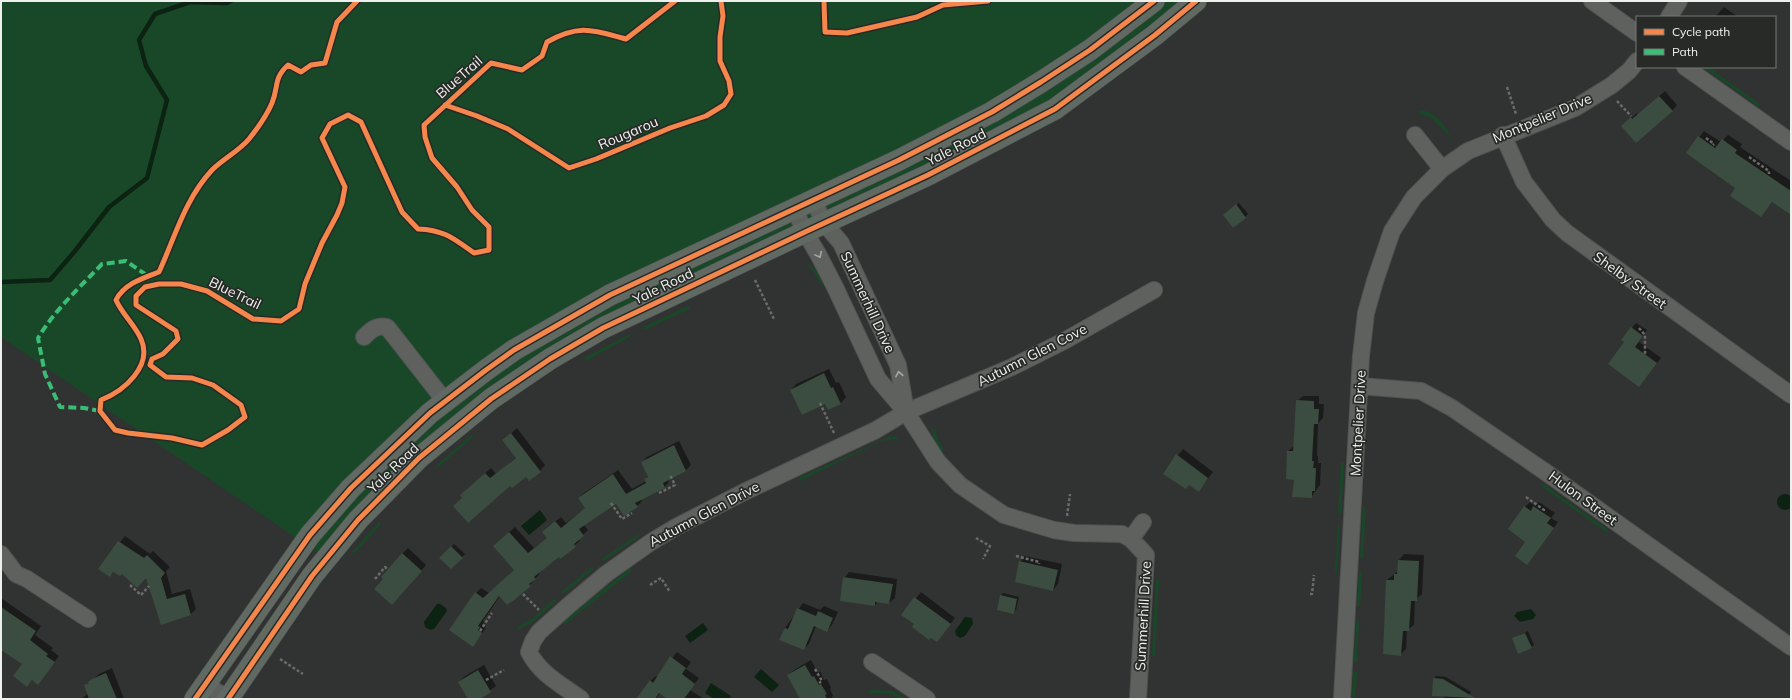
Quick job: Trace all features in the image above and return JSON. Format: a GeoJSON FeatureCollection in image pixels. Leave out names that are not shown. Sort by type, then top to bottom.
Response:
{"type":"FeatureCollection","features":[{"type":"Feature","properties":{"kind":"main road","name":"Yale Road"},"geometry":{"type":"LineString","coordinates":[[200,691],[310,535],[372,467],[445,402],[514,350],[610,295],[899,160],[992,112],[1042,82],[1090,50],[1154,1]]}},
{"type":"Feature","properties":{"kind":"main road","name":"Yale Road"},"geometry":{"type":"LineString","coordinates":[[228,699],[312,576],[335,546],[387,489],[419,458],[463,421],[515,382],[603,328],[928,175],[1054,109],[1155,35],[1196,1]]}},
{"type":"Feature","properties":{"kind":"street"},"geometry":{"type":"LineString","coordinates":[[1592,1],[1636,32]]}},
{"type":"Feature","properties":{"kind":"street"},"geometry":{"type":"LineString","coordinates":[[1670,16],[1680,1]]}},
{"type":"Feature","properties":{"kind":"street","name":"Montpelier Drive"},"geometry":{"type":"LineString","coordinates":[[1342,699],[1360,386],[1366,313],[1392,230],[1414,197],[1442,169],[1468,151],[1503,135],[1575,108],[1612,85],[1629,71],[1636,62]]}},
{"type":"Feature","properties":{"kind":"street"},"geometry":{"type":"LineString","coordinates":[[1686,68],[1791,142]]}},
{"type":"Feature","properties":{"kind":"street"},"geometry":{"type":"LineString","coordinates":[[1415,135],[1442,169]]}},
{"type":"Feature","properties":{"kind":"street","name":"Shelby Street"},"geometry":{"type":"LineString","coordinates":[[1503,135],[1524,182],[1553,220],[1567,233],[1791,395]]}},
{"type":"Feature","properties":{"kind":"street","name":"Summerhill Drive"},"geometry":{"type":"LineString","coordinates":[[813,199],[824,223],[841,243],[898,365],[906,412]]}},
{"type":"Feature","properties":{"kind":"street","name":"Summerhill Drive"},"geometry":{"type":"LineString","coordinates":[[794,208],[805,232],[818,254],[878,379],[906,412],[938,462],[953,478],[975,496],[1004,514],[1054,530],[1074,533],[1122,534],[1131,539],[1146,555],[1138,699]]}},
{"type":"Feature","properties":{"kind":"street","name":"Autumn Glen Cove"},"geometry":{"type":"LineString","coordinates":[[906,412],[1012,367],[1064,341],[1154,290]]}},
{"type":"Feature","properties":{"kind":"street"},"geometry":{"type":"LineString","coordinates":[[364,337],[371,330],[380,325],[387,327],[445,402]]}},
{"type":"Feature","properties":{"kind":"street","name":"Hulon Street"},"geometry":{"type":"LineString","coordinates":[[1360,386],[1421,391],[1452,408],[1544,471],[1791,647]]}},
{"type":"Feature","properties":{"kind":"street","name":"Autumn Glen Drive"},"geometry":{"type":"LineString","coordinates":[[581,699],[545,674],[529,652],[533,641],[539,632],[568,606],[606,574],[651,542],[744,492],[876,430],[906,412]]}},
{"type":"Feature","properties":{"kind":"street"},"geometry":{"type":"LineString","coordinates":[[1131,539],[1143,522]]}},
{"type":"Feature","properties":{"kind":"street"},"geometry":{"type":"LineString","coordinates":[[1,554],[16,574],[27,579],[88,619]]}},
{"type":"Feature","properties":{"kind":"street"},"geometry":{"type":"LineString","coordinates":[[872,662],[926,699]]}},
{"type":"Feature","properties":{"kind":"street"},"geometry":{"type":"LineString","coordinates":[[200,691],[228,699]]}},
{"type":"Feature","properties":{"kind":"path"},"geometry":{"type":"LineString","coordinates":[[1506,87],[1516,114]]}},
{"type":"Feature","properties":{"kind":"path"},"geometry":{"type":"LineString","coordinates":[[1617,100],[1631,116]]}},
{"type":"Feature","properties":{"kind":"path"},"geometry":{"type":"LineString","coordinates":[[1706,138],[1714,144],[1713,145]]}},
{"type":"Feature","properties":{"kind":"path"},"geometry":{"type":"LineString","coordinates":[[1749,157],[1769,171],[1770,174]]}},
{"type":"Feature","properties":{"kind":"path"},"geometry":{"type":"LineString","coordinates":[[755,280],[774,319]]}},
{"type":"Feature","properties":{"kind":"path"},"geometry":{"type":"LineString","coordinates":[[1638,328],[1645,335],[1645,354]]}},
{"type":"Feature","properties":{"kind":"path"},"geometry":{"type":"LineString","coordinates":[[820,403],[834,433]]}},
{"type":"Feature","properties":{"kind":"path"},"geometry":{"type":"LineString","coordinates":[[659,493],[675,485],[670,475]]}},
{"type":"Feature","properties":{"kind":"path"},"geometry":{"type":"LineString","coordinates":[[1067,516],[1070,494]]}},
{"type":"Feature","properties":{"kind":"path"},"geometry":{"type":"LineString","coordinates":[[1526,497],[1544,510],[1543,512]]}},
{"type":"Feature","properties":{"kind":"path"},"geometry":{"type":"LineString","coordinates":[[612,503],[622,519],[632,513]]}},
{"type":"Feature","properties":{"kind":"path"},"geometry":{"type":"LineString","coordinates":[[976,538],[990,546],[983,559]]}},
{"type":"Feature","properties":{"kind":"path"},"geometry":{"type":"LineString","coordinates":[[1016,556],[1039,562],[1039,564]]}},
{"type":"Feature","properties":{"kind":"path"},"geometry":{"type":"LineString","coordinates":[[375,580],[385,567],[387,569]]}},
{"type":"Feature","properties":{"kind":"path"},"geometry":{"type":"LineString","coordinates":[[1310,594],[1312,594],[1314,575]]}},
{"type":"Feature","properties":{"kind":"path"},"geometry":{"type":"LineString","coordinates":[[650,585],[661,578],[670,592]]}},
{"type":"Feature","properties":{"kind":"path"},"geometry":{"type":"LineString","coordinates":[[130,585],[141,595],[149,586]]}},
{"type":"Feature","properties":{"kind":"path"},"geometry":{"type":"LineString","coordinates":[[524,594],[539,610]]}},
{"type":"Feature","properties":{"kind":"path"},"geometry":{"type":"LineString","coordinates":[[480,631],[492,613]]}},
{"type":"Feature","properties":{"kind":"path"},"geometry":{"type":"LineString","coordinates":[[280,659],[303,674]]}},
{"type":"Feature","properties":{"kind":"path"},"geometry":{"type":"LineString","coordinates":[[815,668],[822,681],[819,683]]}},
{"type":"Feature","properties":{"kind":"path"},"geometry":{"type":"LineString","coordinates":[[486,680],[504,670]]}},
{"type":"Feature","properties":{"kind":"green space"},"geometry":{"type":"Polygon","coordinates":[[[1,1],[1201,1],[1074,98],[579,345],[457,431],[330,561],[1,337],[1,1]]]}},
{"type":"Feature","properties":{"kind":"green space"},"geometry":{"type":"Polygon","coordinates":[[[1704,68],[1709,68],[1760,104],[1759,107],[1704,68]]]}},
{"type":"Feature","properties":{"kind":"green space"},"geometry":{"type":"Polygon","coordinates":[[[1420,110],[1426,111],[1435,116],[1452,136],[1430,117],[1420,114],[1420,110]]]}},
{"type":"Feature","properties":{"kind":"green space"},"geometry":{"type":"Polygon","coordinates":[[[809,264],[817,271],[823,284],[821,285],[814,272],[808,266],[809,264]]]}},
{"type":"Feature","properties":{"kind":"green space"},"geometry":{"type":"Polygon","coordinates":[[[688,306],[690,309],[644,330],[643,327],[688,306]]]}},
{"type":"Feature","properties":{"kind":"green space"},"geometry":{"type":"Polygon","coordinates":[[[630,334],[631,336],[586,361],[584,358],[630,334]]]}},
{"type":"Feature","properties":{"kind":"green space"},"geometry":{"type":"Polygon","coordinates":[[[932,429],[935,429],[938,440],[944,449],[942,451],[933,438],[932,429]]]}},
{"type":"Feature","properties":{"kind":"green space"},"geometry":{"type":"Polygon","coordinates":[[[471,435],[473,437],[437,468],[436,466],[471,435]]]}},
{"type":"Feature","properties":{"kind":"green space"},"geometry":{"type":"Polygon","coordinates":[[[891,436],[898,437],[897,439],[882,441],[800,481],[799,478],[891,436]]]}},
{"type":"Feature","properties":{"kind":"green space"},"geometry":{"type":"Polygon","coordinates":[[[1341,463],[1344,463],[1341,513],[1338,513],[1341,463]]]}},
{"type":"Feature","properties":{"kind":"green space"},"geometry":{"type":"Polygon","coordinates":[[[1542,483],[1608,530],[1606,532],[1541,486],[1542,483]]]}},
{"type":"Feature","properties":{"kind":"green space"},"geometry":{"type":"Polygon","coordinates":[[[1363,507],[1366,507],[1363,557],[1360,557],[1363,507]]]}},
{"type":"Feature","properties":{"kind":"green space"},"geometry":{"type":"Polygon","coordinates":[[[379,522],[381,524],[354,554],[352,552],[379,522]]]}},
{"type":"Feature","properties":{"kind":"green space"},"geometry":{"type":"Polygon","coordinates":[[[1338,525],[1340,525],[1337,572],[1335,571],[1338,525]]]}},
{"type":"Feature","properties":{"kind":"green space"},"geometry":{"type":"Polygon","coordinates":[[[638,534],[639,536],[604,561],[602,559],[638,534]]]}},
{"type":"Feature","properties":{"kind":"green space"},"geometry":{"type":"Polygon","coordinates":[[[592,567],[594,569],[563,594],[561,592],[592,567]]]}},
{"type":"Feature","properties":{"kind":"green space"},"geometry":{"type":"Polygon","coordinates":[[[630,568],[632,571],[565,624],[563,622],[630,568]]]}},
{"type":"Feature","properties":{"kind":"green space"},"geometry":{"type":"Polygon","coordinates":[[[1359,571],[1362,571],[1360,606],[1357,606],[1359,571]]]}},
{"type":"Feature","properties":{"kind":"green space"},"geometry":{"type":"Polygon","coordinates":[[[1156,580],[1159,580],[1155,656],[1152,656],[1156,580]]]}},
{"type":"Feature","properties":{"kind":"green space"},"geometry":{"type":"Polygon","coordinates":[[[554,599],[556,601],[533,622],[519,629],[517,627],[532,619],[554,599]]]}},
{"type":"Feature","properties":{"kind":"green space"},"geometry":{"type":"Polygon","coordinates":[[[1356,621],[1359,621],[1357,662],[1354,662],[1356,621]]]}},
{"type":"Feature","properties":{"kind":"green space"},"geometry":{"type":"Polygon","coordinates":[[[1353,672],[1357,672],[1355,699],[1352,699],[1353,672]]]}},
{"type":"Feature","properties":{"kind":"green space"},"geometry":{"type":"Polygon","coordinates":[[[870,690],[892,691],[907,699],[902,699],[886,693],[868,693],[870,690]]]}},
{"type":"Feature","properties":{"kind":"shaded area"},"geometry":{"type":"Polygon","coordinates":[[[1785,494],[1792,499],[1793,502],[1788,509],[1785,510],[1778,505],[1777,502],[1782,495],[1785,494]]]}},
{"type":"Feature","properties":{"kind":"shaded area"},"geometry":{"type":"Polygon","coordinates":[[[540,510],[547,520],[529,535],[521,526],[540,510]]]}},
{"type":"Feature","properties":{"kind":"shaded area"},"geometry":{"type":"Polygon","coordinates":[[[437,604],[440,604],[446,608],[447,611],[434,629],[430,630],[425,627],[424,622],[437,604]]]}},
{"type":"Feature","properties":{"kind":"shaded area"},"geometry":{"type":"Polygon","coordinates":[[[1531,609],[1536,615],[1533,619],[1520,622],[1514,616],[1517,612],[1531,609]]]}},
{"type":"Feature","properties":{"kind":"shaded area"},"geometry":{"type":"Polygon","coordinates":[[[965,617],[972,618],[973,624],[965,636],[960,638],[956,635],[955,631],[965,617]]]}},
{"type":"Feature","properties":{"kind":"shaded area"},"geometry":{"type":"Polygon","coordinates":[[[703,623],[708,630],[690,643],[685,636],[703,623]]]}},
{"type":"Feature","properties":{"kind":"shaded area"},"geometry":{"type":"Polygon","coordinates":[[[761,669],[779,685],[772,692],[754,677],[761,669]]]}},
{"type":"Feature","properties":{"kind":"shaded area"},"geometry":{"type":"Polygon","coordinates":[[[711,683],[731,696],[729,699],[714,699],[705,693],[711,683]]]}},
{"type":"Feature","properties":{"kind":"building"},"geometry":{"type":"Polygon","coordinates":[[[1659,96],[1673,111],[1636,143],[1621,126],[1631,117],[1632,119],[1659,96]]]}},
{"type":"Feature","properties":{"kind":"building"},"geometry":{"type":"Polygon","coordinates":[[[1698,136],[1715,148],[1722,139],[1737,150],[1735,153],[1791,191],[1791,215],[1772,202],[1761,217],[1730,196],[1735,188],[1686,153],[1698,136]]]}},
{"type":"Feature","properties":{"kind":"building"},"geometry":{"type":"Polygon","coordinates":[[[1236,204],[1246,218],[1233,228],[1223,215],[1236,204]]]}},
{"type":"Feature","properties":{"kind":"building"},"geometry":{"type":"Polygon","coordinates":[[[1631,327],[1643,336],[1635,347],[1657,363],[1639,387],[1608,364],[1624,342],[1621,340],[1631,327]]]}},
{"type":"Feature","properties":{"kind":"building"},"geometry":{"type":"Polygon","coordinates":[[[824,373],[841,404],[828,410],[825,404],[802,415],[790,390],[824,373]]]}},
{"type":"Feature","properties":{"kind":"building"},"geometry":{"type":"Polygon","coordinates":[[[1296,400],[1314,401],[1314,409],[1319,409],[1318,424],[1314,424],[1312,461],[1314,461],[1313,468],[1316,468],[1315,491],[1312,491],[1312,498],[1292,497],[1294,480],[1286,479],[1287,451],[1293,451],[1296,400]]]}},
{"type":"Feature","properties":{"kind":"building"},"geometry":{"type":"Polygon","coordinates":[[[511,433],[541,472],[529,481],[526,477],[512,488],[510,486],[468,523],[453,506],[462,498],[460,495],[485,473],[490,478],[516,458],[502,440],[511,433]]]}},
{"type":"Feature","properties":{"kind":"building"},"geometry":{"type":"Polygon","coordinates":[[[674,445],[686,471],[663,483],[665,488],[635,503],[638,507],[624,516],[616,504],[579,529],[584,536],[574,544],[576,547],[560,559],[559,557],[534,577],[536,579],[529,584],[531,586],[507,605],[499,596],[478,626],[480,627],[478,630],[482,633],[473,647],[449,630],[475,592],[483,598],[514,570],[493,546],[509,532],[528,553],[547,538],[542,532],[555,521],[561,528],[585,508],[578,498],[613,474],[626,494],[646,483],[644,479],[648,477],[641,462],[674,445]]]}},
{"type":"Feature","properties":{"kind":"building"},"geometry":{"type":"Polygon","coordinates":[[[1176,454],[1208,478],[1199,492],[1189,485],[1186,489],[1163,474],[1176,454]]]}},
{"type":"Feature","properties":{"kind":"building"},"geometry":{"type":"Polygon","coordinates":[[[1524,506],[1531,511],[1533,506],[1551,518],[1547,523],[1554,528],[1527,565],[1515,556],[1525,542],[1508,529],[1524,506]]]}},
{"type":"Feature","properties":{"kind":"building"},"geometry":{"type":"Polygon","coordinates":[[[118,541],[144,558],[147,555],[165,573],[161,578],[167,599],[185,594],[191,615],[161,625],[146,578],[137,588],[122,574],[120,576],[113,572],[110,577],[98,569],[118,541]]]}},
{"type":"Feature","properties":{"kind":"building"},"geometry":{"type":"Polygon","coordinates":[[[451,546],[463,558],[451,569],[439,558],[451,546]]]}},
{"type":"Feature","properties":{"kind":"building"},"geometry":{"type":"Polygon","coordinates":[[[402,553],[422,571],[392,605],[374,589],[383,579],[381,577],[402,553]]]}},
{"type":"Feature","properties":{"kind":"building"},"geometry":{"type":"Polygon","coordinates":[[[1398,560],[1419,561],[1417,601],[1411,601],[1409,631],[1403,631],[1401,656],[1383,654],[1386,580],[1394,580],[1394,574],[1397,574],[1398,560]]]}},
{"type":"Feature","properties":{"kind":"building"},"geometry":{"type":"Polygon","coordinates":[[[1019,561],[1058,570],[1053,591],[1015,582],[1019,561]]]}},
{"type":"Feature","properties":{"kind":"building"},"geometry":{"type":"Polygon","coordinates":[[[843,577],[893,584],[889,604],[875,602],[875,606],[840,601],[843,577]]]}},
{"type":"Feature","properties":{"kind":"building"},"geometry":{"type":"Polygon","coordinates":[[[1000,595],[1017,599],[1014,614],[997,610],[1000,595]]]}},
{"type":"Feature","properties":{"kind":"building"},"geometry":{"type":"Polygon","coordinates":[[[914,597],[951,624],[937,642],[931,638],[929,640],[912,627],[914,624],[901,615],[914,597]]]}},
{"type":"Feature","properties":{"kind":"building"},"geometry":{"type":"Polygon","coordinates":[[[1,607],[36,631],[30,640],[48,654],[46,656],[55,662],[38,685],[32,680],[27,687],[13,676],[22,664],[1,650],[1,607]]]}},
{"type":"Feature","properties":{"kind":"building"},"geometry":{"type":"Polygon","coordinates":[[[797,608],[816,616],[818,611],[833,618],[827,632],[814,626],[804,650],[779,640],[785,628],[788,629],[797,608]]]}},
{"type":"Feature","properties":{"kind":"building"},"geometry":{"type":"Polygon","coordinates":[[[1525,633],[1532,648],[1518,654],[1512,638],[1525,633]]]}},
{"type":"Feature","properties":{"kind":"building"},"geometry":{"type":"Polygon","coordinates":[[[670,656],[686,668],[682,674],[695,684],[684,699],[667,699],[659,693],[655,699],[636,699],[650,680],[653,683],[670,656]]]}},
{"type":"Feature","properties":{"kind":"building"},"geometry":{"type":"Polygon","coordinates":[[[805,665],[812,677],[814,676],[819,685],[821,684],[827,694],[825,695],[827,699],[800,699],[787,675],[805,665]]]}},
{"type":"Feature","properties":{"kind":"building"},"geometry":{"type":"Polygon","coordinates":[[[478,670],[491,692],[480,699],[468,699],[458,682],[478,670]]]}},
{"type":"Feature","properties":{"kind":"building"},"geometry":{"type":"Polygon","coordinates":[[[106,673],[117,699],[89,699],[84,685],[89,683],[88,682],[92,679],[106,673]]]}},
{"type":"Feature","properties":{"kind":"building"},"geometry":{"type":"Polygon","coordinates":[[[1433,678],[1443,679],[1475,698],[1432,696],[1433,678]]]}},
{"type":"Feature","properties":{"kind":"waterway"},"geometry":{"type":"LineString","coordinates":[[1,282],[50,280],[75,251],[109,207],[147,178],[167,100],[146,66],[139,40],[155,14],[190,2],[227,3],[231,1]]}},
{"type":"Feature","properties":{"kind":"marked path"},"geometry":{"type":"LineString","coordinates":[[100,411],[84,408],[60,407],[45,374],[38,338],[52,318],[102,264],[126,261],[148,276]]}},
{"type":"Feature","properties":{"kind":"cycle path","name":"BlueTrail"},"geometry":{"type":"LineString","coordinates":[[357,1],[337,22],[325,63],[311,65],[301,72],[288,65],[280,74],[274,97],[265,117],[249,139],[212,170],[195,193],[181,219],[159,272],[140,279],[119,294],[116,300],[141,339],[144,349],[140,368],[134,376],[119,390],[101,400],[100,411],[115,430],[172,438],[202,445],[228,430],[245,417],[241,405],[213,385],[192,378],[166,377],[150,365],[152,359],[163,354],[178,339],[176,331],[136,305],[136,296],[145,287],[159,284],[181,284],[207,291],[253,319],[281,321],[299,309],[305,284],[322,243],[342,203],[345,187],[322,138],[330,124],[348,115],[361,122],[402,212],[418,229],[442,233],[474,253],[489,250],[489,227],[472,210],[457,187],[432,158],[425,137],[424,125],[491,63],[522,70],[542,56],[547,42],[558,36],[578,31],[595,31],[626,39],[675,1]]}},
{"type":"Feature","properties":{"kind":"cycle path","name":"BlueTrail"},"geometry":{"type":"LineString","coordinates":[[445,105],[508,129],[569,168],[596,159],[670,128],[706,116],[724,105],[731,94],[729,81],[720,61],[720,37],[723,16],[721,1]]}},
{"type":"Feature","properties":{"kind":"cycle path"},"geometry":{"type":"LineString","coordinates":[[824,1],[825,32],[847,33],[917,17],[943,5],[988,1]]}},
{"type":"Feature","properties":{"kind":"cycle path"},"geometry":{"type":"LineString","coordinates":[[195,699],[310,535],[351,488],[430,413],[486,370],[514,350],[610,295],[899,160],[992,112],[1090,50],[1154,1]]}},
{"type":"Feature","properties":{"kind":"cycle path"},"geometry":{"type":"LineString","coordinates":[[228,699],[312,576],[358,520],[419,458],[491,399],[550,359],[603,328],[928,175],[1055,109],[1155,35],[1196,1]]}}]}
